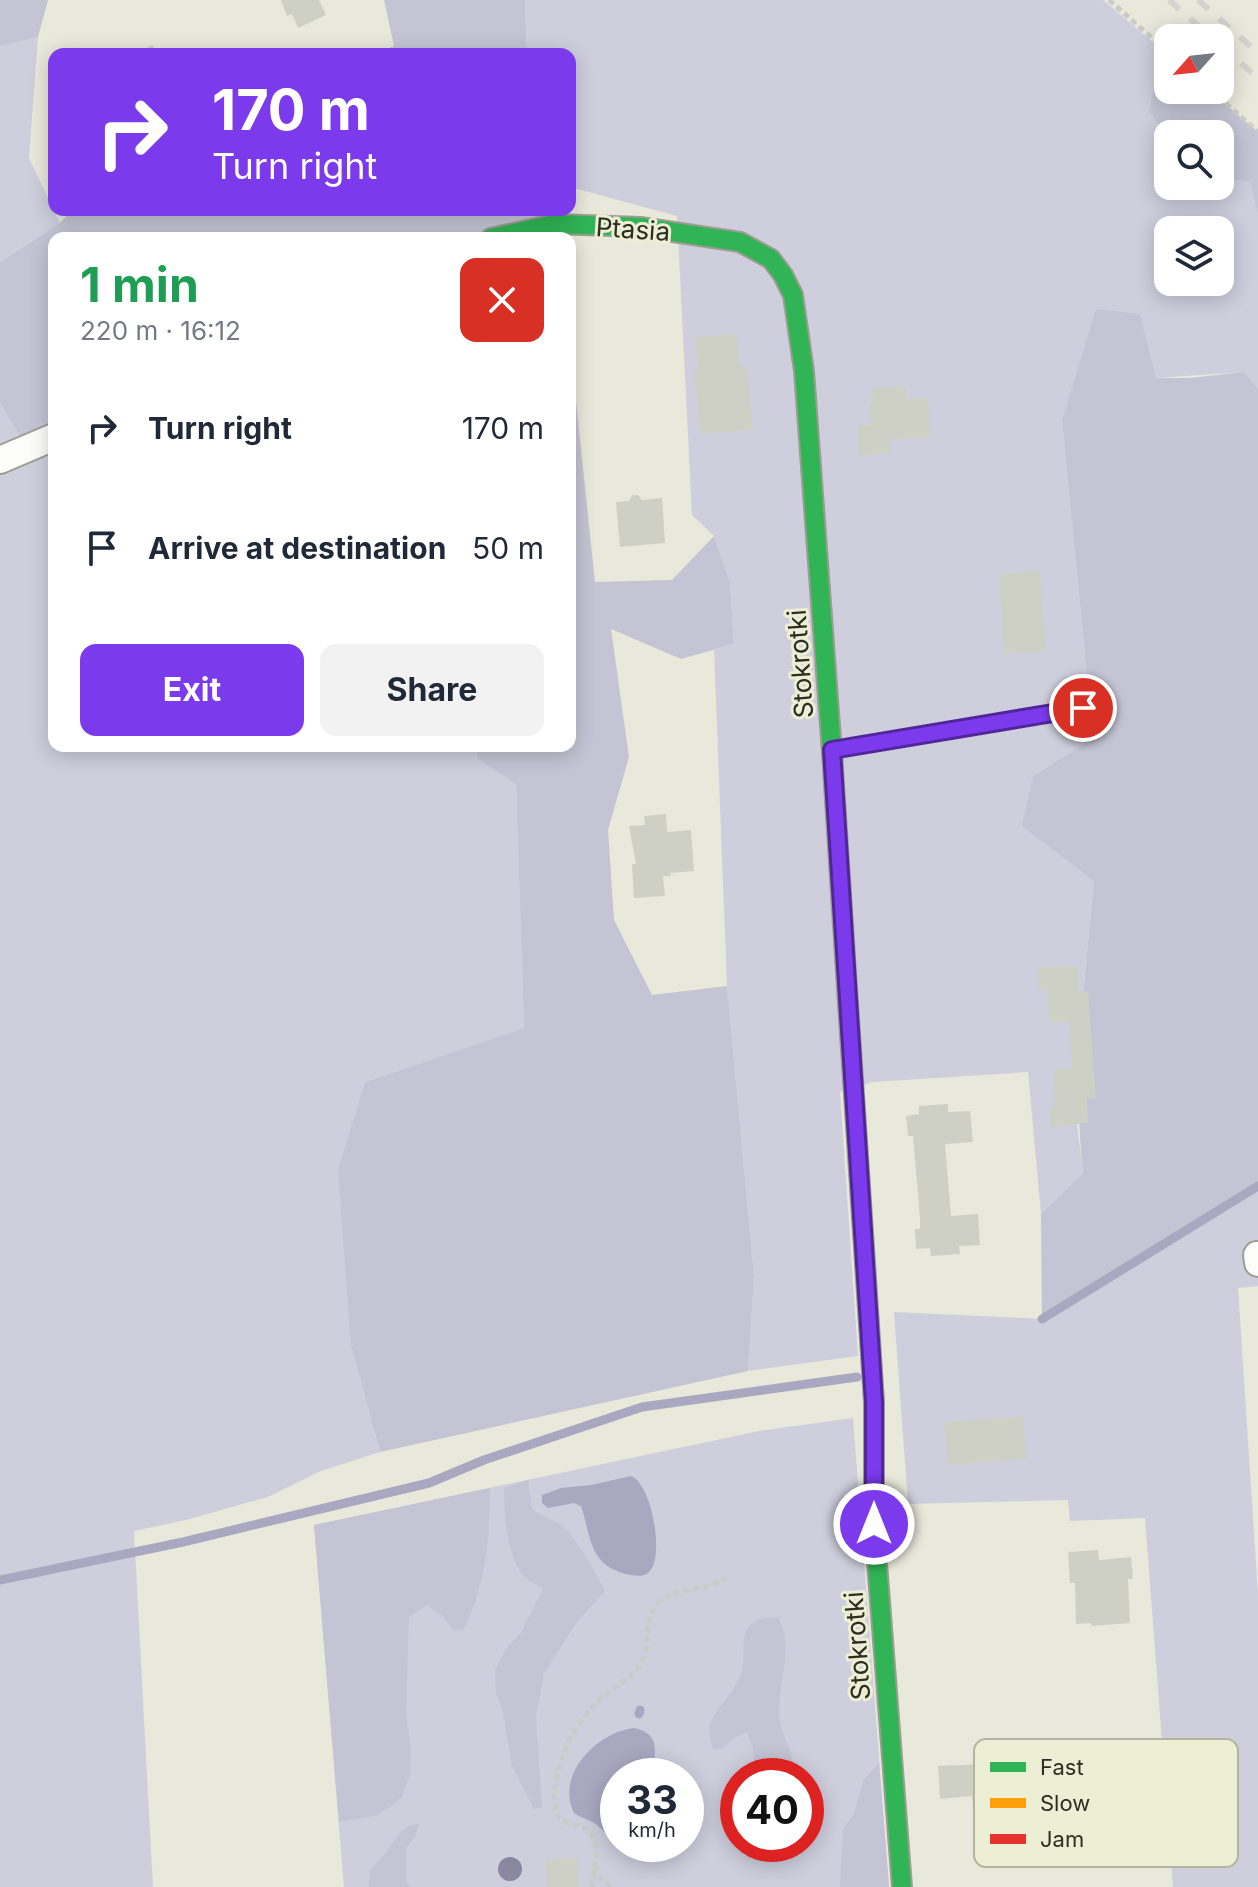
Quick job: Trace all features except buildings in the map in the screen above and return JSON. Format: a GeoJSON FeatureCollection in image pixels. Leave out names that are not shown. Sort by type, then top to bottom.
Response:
{"type":"FeatureCollection","features":[{"type":"Feature","properties":{"kind":"street","name":"Ptasia"},"geometry":{"type":"LineString","coordinates":[[518,232],[555,224],[640,227],[740,242],[771,259]]}},
{"type":"Feature","properties":{"kind":"street","name":"Stokrotki"},"geometry":{"type":"LineString","coordinates":[[771,259],[793,295],[804,371],[874,1402],[874,1524],[902,1887]]}},
{"type":"Feature","properties":{"kind":"street"},"geometry":{"type":"LineString","coordinates":[[0,460],[48,440]]}},
{"type":"Feature","properties":{"kind":"street"},"geometry":{"type":"LineString","coordinates":[[1257,1255],[1258,1263]]}},
{"type":"Feature","properties":{"kind":"lane"},"geometry":{"type":"LineString","coordinates":[[832,750],[1083,708]]}},
{"type":"Feature","properties":{"kind":"path"},"geometry":{"type":"LineString","coordinates":[[1109,0],[1154,40]]}},
{"type":"Feature","properties":{"kind":"path"},"geometry":{"type":"LineString","coordinates":[[1227,104],[1258,132]]}},
{"type":"Feature","properties":{"kind":"path"},"geometry":{"type":"LineString","coordinates":[[591,1887],[596,1842],[592,1834],[563,1821],[556,1811],[555,1791],[563,1750],[605,1695],[640,1666],[646,1650],[652,1611],[657,1604],[671,1594],[728,1578]]}},
{"type":"Feature","properties":{"kind":"path"},"geometry":{"type":"LineString","coordinates":[[593,1861],[600,1877],[611,1887]]}},
{"type":"Feature","properties":{"kind":"shaded area"},"geometry":{"type":"Polygon","coordinates":[[[0,0],[48,0],[38,37],[0,46],[0,0]]]}},
{"type":"Feature","properties":{"kind":"shaded area"},"geometry":{"type":"Polygon","coordinates":[[[384,0],[525,0],[527,48],[389,48],[394,46],[384,0]]]}},
{"type":"Feature","properties":{"kind":"shaded area"},"geometry":{"type":"Polygon","coordinates":[[[525,0],[1103,0],[1154,43],[1154,83],[1149,112],[1155,120],[1154,200],[1234,200],[1234,180],[1250,182],[1258,215],[1258,388],[1244,372],[1155,378],[1140,314],[1062,421],[1093,738],[1033,776],[1094,881],[1084,982],[1077,1124],[1083,1173],[1041,1214],[1028,1072],[873,1082],[840,1092],[858,1356],[748,1371],[754,1277],[727,986],[714,650],[734,644],[730,582],[714,536],[692,515],[677,216],[576,189],[576,48],[527,48],[525,0]]]}},
{"type":"Feature","properties":{"kind":"shaded area"},"geometry":{"type":"Polygon","coordinates":[[[38,37],[29,158],[48,198],[48,216],[57,216],[60,223],[0,262],[0,46],[38,37]]]}},
{"type":"Feature","properties":{"kind":"shaded area"},"geometry":{"type":"Polygon","coordinates":[[[1154,83],[1154,104],[1225,104],[1258,132],[1258,215],[1250,182],[1234,180],[1234,120],[1155,120],[1149,112],[1154,83]]]}},
{"type":"Feature","properties":{"kind":"shaded area"},"geometry":{"type":"Polygon","coordinates":[[[66,216],[561,216],[562,232],[48,232],[48,454],[34,460],[0,403],[0,262],[66,216]]]}},
{"type":"Feature","properties":{"kind":"shaded area"},"geometry":{"type":"Polygon","coordinates":[[[1096,309],[1140,314],[1156,378],[1244,372],[1258,388],[1258,1186],[1042,1319],[1041,1214],[1083,1173],[1079,1063],[1094,881],[1022,826],[1033,776],[1093,738],[1062,421],[1096,309]]]}},
{"type":"Feature","properties":{"kind":"shaded area"},"geometry":{"type":"Polygon","coordinates":[[[576,401],[595,582],[672,580],[714,536],[730,582],[734,644],[681,659],[611,629],[629,757],[608,830],[614,920],[652,995],[727,986],[754,1276],[748,1371],[380,1452],[351,1346],[338,1170],[365,1082],[524,1028],[516,785],[477,758],[478,752],[576,752],[576,401]]]}},
{"type":"Feature","properties":{"kind":"shaded area"},"geometry":{"type":"Polygon","coordinates":[[[0,403],[34,460],[48,454],[48,752],[478,752],[478,758],[516,785],[524,1028],[365,1082],[351,1346],[380,1452],[321,1471],[268,1497],[134,1531],[153,1887],[0,1887],[0,403]]]}},
{"type":"Feature","properties":{"kind":"shaded area"},"geometry":{"type":"Polygon","coordinates":[[[1258,1186],[1258,1286],[1238,1288],[1258,1594],[1258,1887],[1173,1887],[1171,1867],[1238,1867],[1238,1739],[1162,1739],[1145,1518],[1070,1521],[1068,1500],[908,1504],[894,1312],[1042,1319],[1258,1186]]]}},
{"type":"Feature","properties":{"kind":"shaded area"},"geometry":{"type":"Polygon","coordinates":[[[853,1418],[889,1887],[344,1887],[314,1525],[759,1431],[853,1418]]]}},
{"type":"Feature","properties":{"kind":"shaded area"},"geometry":{"type":"Polygon","coordinates":[[[631,1476],[645,1492],[656,1537],[654,1564],[649,1572],[640,1576],[617,1571],[599,1558],[590,1540],[581,1506],[574,1503],[548,1508],[542,1503],[542,1495],[561,1488],[631,1476]]]}},
{"type":"Feature","properties":{"kind":"shaded area"},"geometry":{"type":"Polygon","coordinates":[[[528,1480],[532,1509],[566,1530],[605,1591],[577,1622],[544,1673],[536,1717],[542,1807],[534,1809],[512,1766],[503,1712],[496,1693],[495,1671],[505,1650],[521,1633],[543,1588],[520,1571],[511,1549],[506,1523],[504,1488],[528,1480]]]}},
{"type":"Feature","properties":{"kind":"shaded area"},"geometry":{"type":"Polygon","coordinates":[[[490,1488],[482,1578],[464,1629],[454,1631],[444,1617],[427,1605],[409,1617],[406,1714],[411,1748],[410,1775],[402,1797],[375,1816],[339,1822],[314,1525],[490,1488]]]}},
{"type":"Feature","properties":{"kind":"shaded area"},"geometry":{"type":"Polygon","coordinates":[[[778,1617],[783,1630],[785,1656],[779,1708],[782,1731],[792,1758],[754,1758],[747,1732],[734,1738],[724,1748],[713,1749],[710,1737],[712,1719],[740,1676],[746,1632],[752,1624],[778,1617]]]}},
{"type":"Feature","properties":{"kind":"shaded area"},"geometry":{"type":"Polygon","coordinates":[[[634,1728],[649,1735],[655,1746],[654,1758],[600,1758],[600,1828],[574,1813],[570,1784],[583,1758],[606,1738],[634,1728]]]}},
{"type":"Feature","properties":{"kind":"shaded area"},"geometry":{"type":"Polygon","coordinates":[[[879,1763],[889,1887],[840,1887],[843,1829],[854,1813],[864,1779],[879,1763]]]}},
{"type":"Feature","properties":{"kind":"shaded area"},"geometry":{"type":"Polygon","coordinates":[[[419,1824],[416,1835],[406,1848],[406,1880],[410,1887],[368,1887],[371,1869],[401,1831],[419,1824]]]}},
{"type":"Feature","properties":{"kind":"waterway"},"geometry":{"type":"LineString","coordinates":[[1042,1319],[1258,1186]]}},
{"type":"Feature","properties":{"kind":"waterway"},"geometry":{"type":"LineString","coordinates":[[0,1580],[183,1542],[429,1483],[484,1460],[642,1407],[857,1377]]}},
{"type":"Feature","properties":{"kind":"waterway"},"geometry":{"type":"LineString","coordinates":[[639,1714],[640,1710]]}},
{"type":"Feature","properties":{"kind":"railway"},"geometry":{"type":"LineString","coordinates":[[1169,0],[1196,24]]}},
{"type":"Feature","properties":{"kind":"railway"},"geometry":{"type":"LineString","coordinates":[[1198,0],[1258,53]]}},
{"type":"Feature","properties":{"kind":"railway"},"geometry":{"type":"LineString","coordinates":[[1234,57],[1258,78]]}},
{"type":"Feature","properties":{"kind":"traffic: fast"},"geometry":{"type":"LineString","coordinates":[[518,232],[555,224],[640,227],[740,242],[771,259],[783,275],[793,295],[804,371],[832,753]]}},
{"type":"Feature","properties":{"kind":"traffic: fast"},"geometry":{"type":"LineString","coordinates":[[865,1263],[874,1402],[874,1524],[902,1887]]}},
{"type":"Feature","properties":{"kind":"traffic: slow"},"geometry":{"type":"LineString","coordinates":[[832,753],[848,1004]]}},
{"type":"Feature","properties":{"kind":"traffic: jam"},"geometry":{"type":"LineString","coordinates":[[848,1004],[865,1263]]}},
{"type":"Feature","properties":{"kind":"route"},"geometry":{"type":"LineString","coordinates":[[874,1524],[874,1402],[832,750],[1083,708]]}}]}
